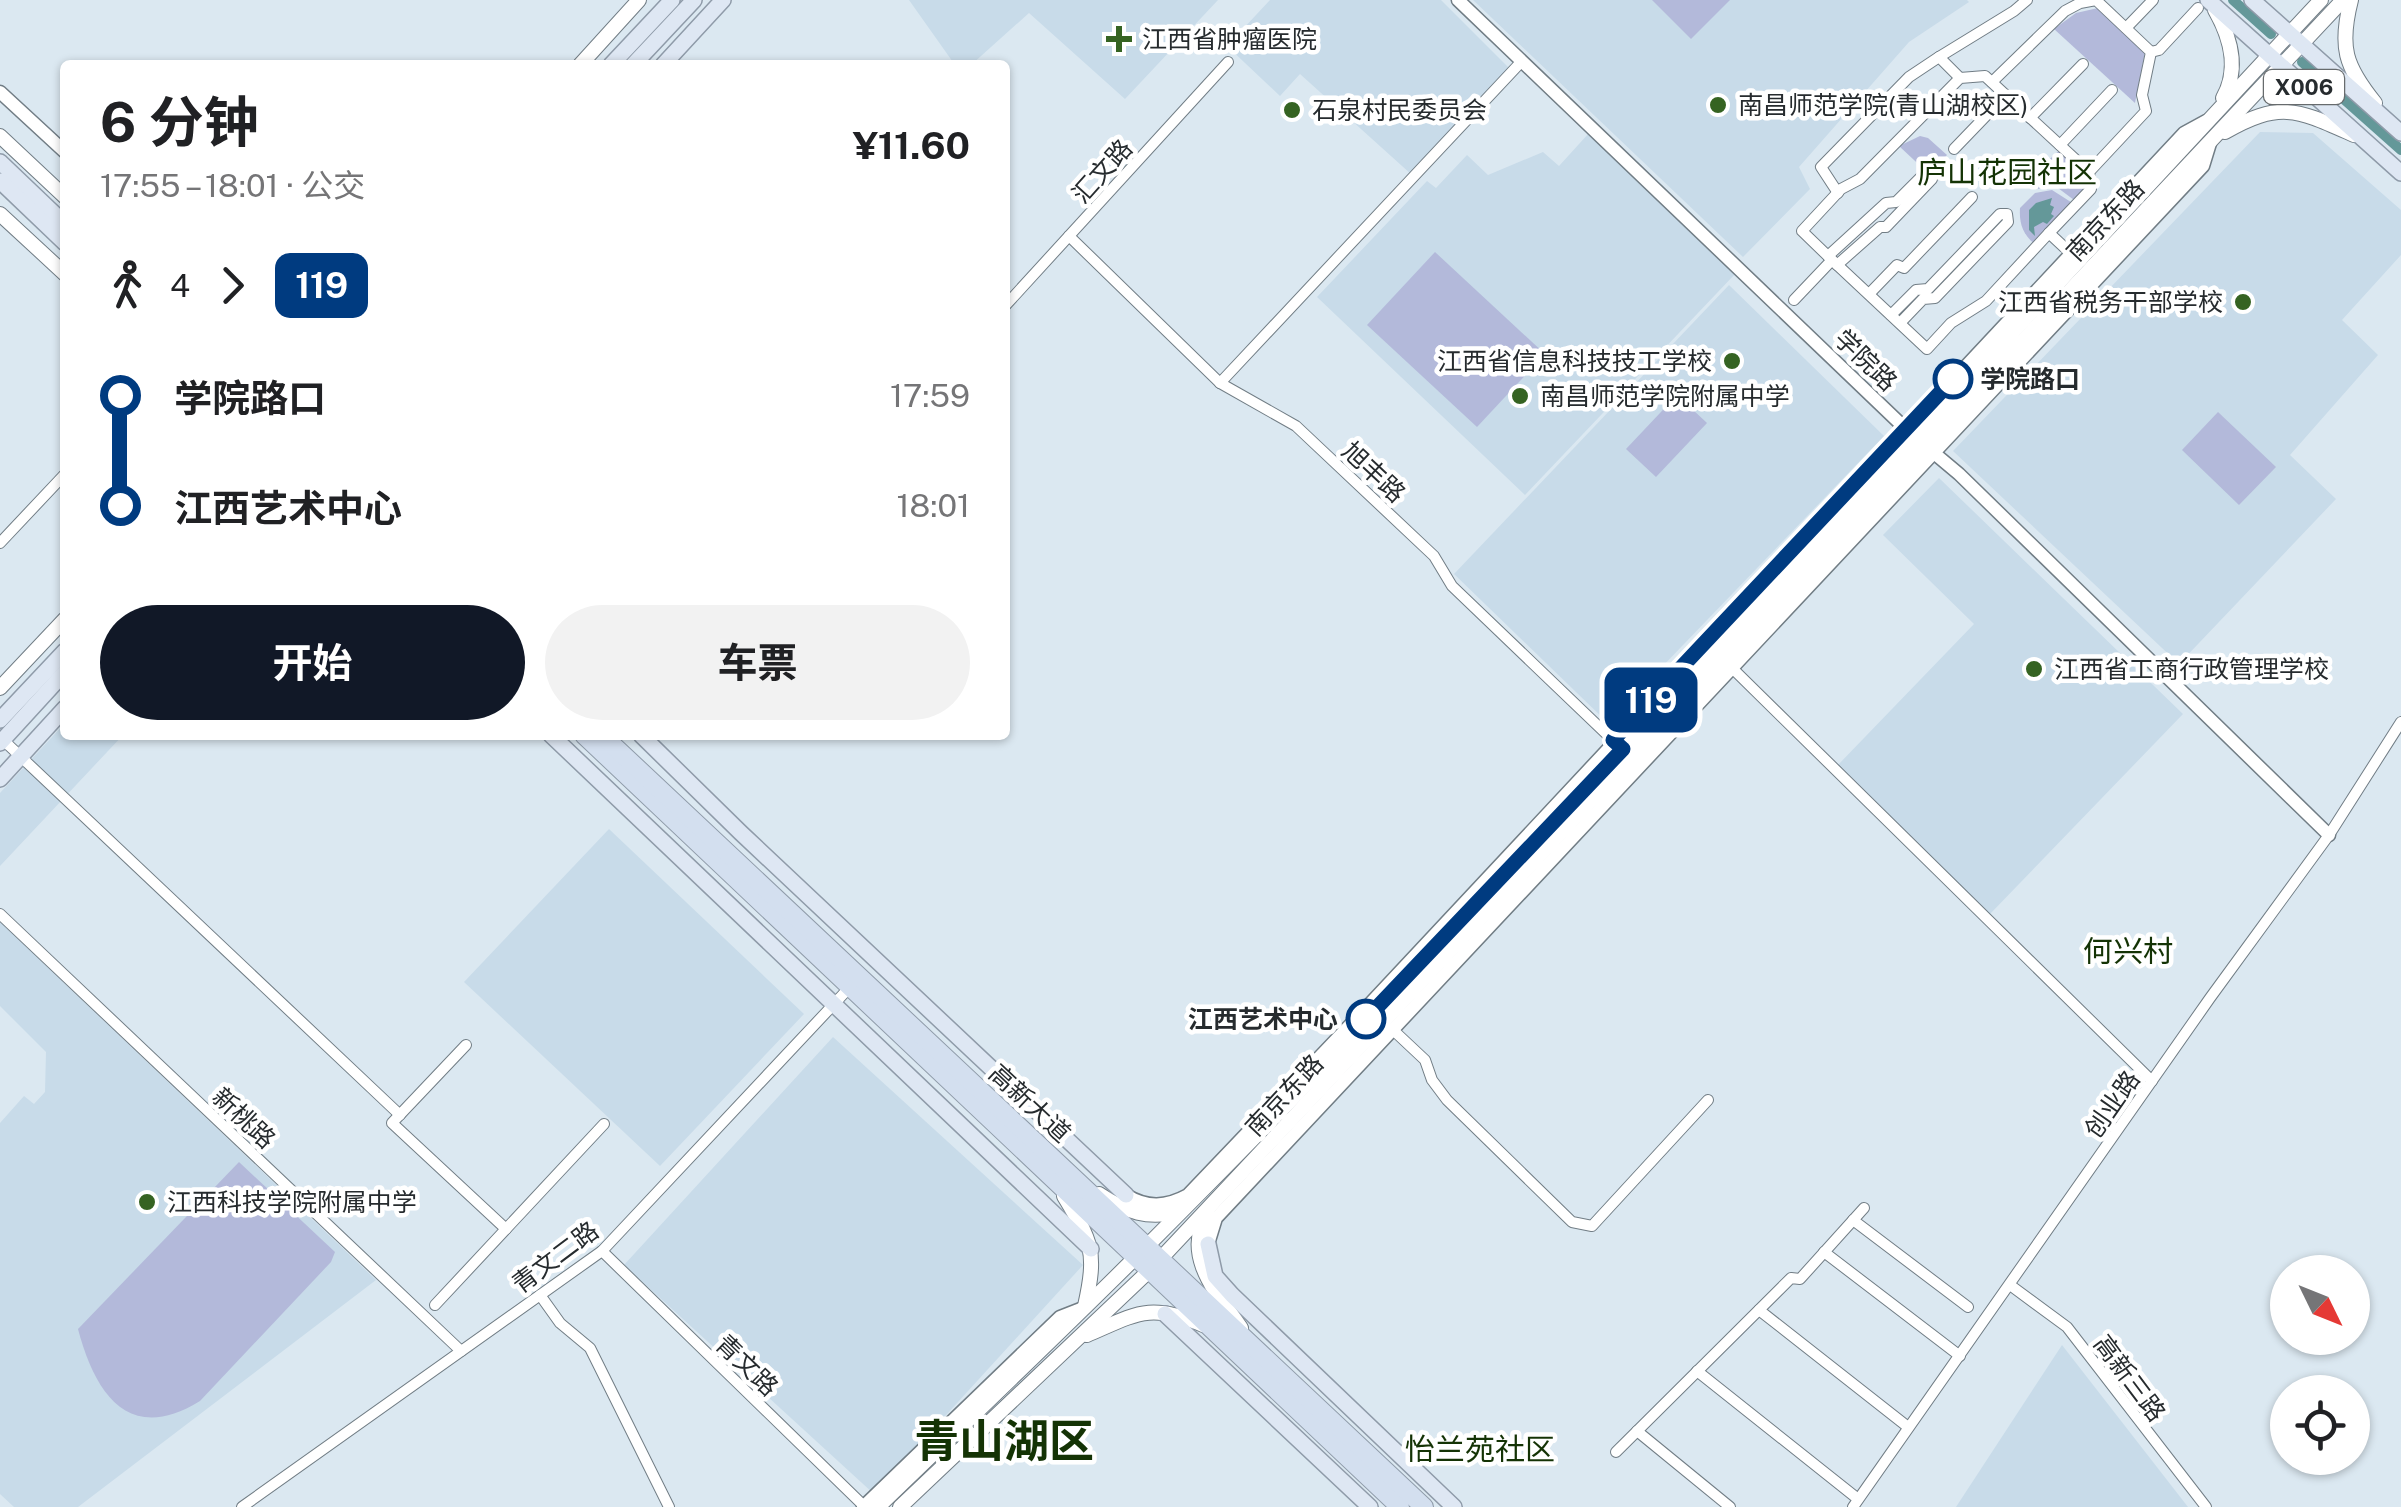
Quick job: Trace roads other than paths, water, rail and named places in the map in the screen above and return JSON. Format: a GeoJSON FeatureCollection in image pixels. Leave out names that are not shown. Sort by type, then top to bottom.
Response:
{"type":"FeatureCollection","features":[{"type":"Feature","properties":{"kind":"highway","name":"高新大道"},"geometry":{"type":"LineString","coordinates":[[589,740],[849,988],[1148,1258],[1252,1346],[1424,1507]]}},
{"type":"Feature","properties":{"kind":"highway","name":"高新大道"},"geometry":{"type":"LineString","coordinates":[[611,740],[1064,1180]]}},
{"type":"Feature","properties":{"kind":"highway","name":"高新大道"},"geometry":{"type":"LineString","coordinates":[[1148,1258],[1210,1328],[1400,1507]]}},
{"type":"Feature","properties":{"kind":"main road"},"geometry":{"type":"LineString","coordinates":[[585,60],[639,0]]}},
{"type":"Feature","properties":{"kind":"main road"},"geometry":{"type":"LineString","coordinates":[[617,60],[672,0]]}},
{"type":"Feature","properties":{"kind":"main road"},"geometry":{"type":"LineString","coordinates":[[639,60],[694,0]]}},
{"type":"Feature","properties":{"kind":"main road"},"geometry":{"type":"LineString","coordinates":[[668,60],[723,0]]}},
{"type":"Feature","properties":{"kind":"main road","name":"X006"},"geometry":{"type":"LineString","coordinates":[[2252,0],[2398,130]]}},
{"type":"Feature","properties":{"kind":"main road","name":"南京东路"},"geometry":{"type":"LineString","coordinates":[[2295,40],[2321,0]]}},
{"type":"Feature","properties":{"kind":"main road","name":"南京东路"},"geometry":{"type":"LineString","coordinates":[[878,1507],[1085,1307],[1222,1193],[1623,749],[1728,664],[1920,442],[2213,118],[2343,0]]}},
{"type":"Feature","properties":{"kind":"main road"},"geometry":{"type":"LineString","coordinates":[[2351,0],[2344,26],[2346,56],[2354,77],[2398,130]]}},
{"type":"Feature","properties":{"kind":"main road"},"geometry":{"type":"LineString","coordinates":[[2205,3],[2223,24],[2232,53],[2230,86],[2213,118]]}},
{"type":"Feature","properties":{"kind":"main road","name":"X006"},"geometry":{"type":"LineString","coordinates":[[2205,3],[2401,173]]}},
{"type":"Feature","properties":{"kind":"main road","name":"南京东路"},"geometry":{"type":"LineString","coordinates":[[900,1507],[1077,1339],[1148,1258],[1182,1210],[2212,140],[2275,61]]}},
{"type":"Feature","properties":{"kind":"main road"},"geometry":{"type":"LineString","coordinates":[[2212,140],[2255,115],[2290,110],[2362,138]]}},
{"type":"Feature","properties":{"kind":"main road"},"geometry":{"type":"LineString","coordinates":[[0,136],[60,193]]}},
{"type":"Feature","properties":{"kind":"main road"},"geometry":{"type":"LineString","coordinates":[[0,162],[60,219]]}},
{"type":"Feature","properties":{"kind":"main road"},"geometry":{"type":"LineString","coordinates":[[0,182],[60,238]]}},
{"type":"Feature","properties":{"kind":"main road"},"geometry":{"type":"LineString","coordinates":[[0,214],[60,269]]}},
{"type":"Feature","properties":{"kind":"main road"},"geometry":{"type":"LineString","coordinates":[[0,688],[60,624]]}},
{"type":"Feature","properties":{"kind":"main road"},"geometry":{"type":"LineString","coordinates":[[0,720],[60,657]]}},
{"type":"Feature","properties":{"kind":"main road"},"geometry":{"type":"LineString","coordinates":[[1,740],[60,677]]}},
{"type":"Feature","properties":{"kind":"main road"},"geometry":{"type":"LineString","coordinates":[[0,778],[60,713]]}},
{"type":"Feature","properties":{"kind":"main road"},"geometry":{"type":"LineString","coordinates":[[556,740],[1091,1249]]}},
{"type":"Feature","properties":{"kind":"main road"},"geometry":{"type":"LineString","coordinates":[[646,740],[1126,1194]]}},
{"type":"Feature","properties":{"kind":"main road"},"geometry":{"type":"LineString","coordinates":[[1064,1180],[1126,1212],[1164,1216],[1182,1210]]}},
{"type":"Feature","properties":{"kind":"main road"},"geometry":{"type":"LineString","coordinates":[[1064,1180],[1085,1231],[1094,1267],[1085,1307]]}},
{"type":"Feature","properties":{"kind":"main road"},"geometry":{"type":"LineString","coordinates":[[1222,1193],[1200,1226],[1201,1269],[1252,1346]]}},
{"type":"Feature","properties":{"kind":"main road"},"geometry":{"type":"LineString","coordinates":[[1208,1244],[1215,1276],[1232,1296],[1454,1507]]}},
{"type":"Feature","properties":{"kind":"main road"},"geometry":{"type":"LineString","coordinates":[[1077,1339],[1133,1313],[1185,1317],[1210,1328]]}},
{"type":"Feature","properties":{"kind":"main road"},"geometry":{"type":"LineString","coordinates":[[1165,1314],[1370,1507]]}},
{"type":"Feature","properties":{"kind":"street","name":"学院路"},"geometry":{"type":"LineString","coordinates":[[1458,0],[1920,442],[1974,488],[2329,835]]}},
{"type":"Feature","properties":{"kind":"street"},"geometry":{"type":"LineString","coordinates":[[1838,193],[1821,167],[1909,76],[2014,12],[2027,0]]}},
{"type":"Feature","properties":{"kind":"street"},"geometry":{"type":"LineString","coordinates":[[1992,82],[2066,11],[2080,3],[2096,0],[2151,52]]}},
{"type":"Feature","properties":{"kind":"street"},"geometry":{"type":"LineString","coordinates":[[2126,28],[2153,0]]}},
{"type":"Feature","properties":{"kind":"street"},"geometry":{"type":"LineString","coordinates":[[2151,52],[2159,50],[2205,3]]}},
{"type":"Feature","properties":{"kind":"street"},"geometry":{"type":"LineString","coordinates":[[2089,172],[2146,111],[2142,95],[2151,52]]}},
{"type":"Feature","properties":{"kind":"street"},"geometry":{"type":"LineString","coordinates":[[1939,56],[1960,78]]}},
{"type":"Feature","properties":{"kind":"street"},"geometry":{"type":"LineString","coordinates":[[1220,383],[1522,61]]}},
{"type":"Feature","properties":{"kind":"street","name":"汇文路"},"geometry":{"type":"LineString","coordinates":[[1010,301],[1228,62]]}},
{"type":"Feature","properties":{"kind":"street"},"geometry":{"type":"LineString","coordinates":[[2030,118],[2084,64]]}},
{"type":"Feature","properties":{"kind":"street"},"geometry":{"type":"LineString","coordinates":[[1985,76],[1992,82],[2089,172],[2091,188],[1986,301],[1951,323],[1927,349],[1802,231],[1960,78],[1985,76]]}},
{"type":"Feature","properties":{"kind":"street"},"geometry":{"type":"LineString","coordinates":[[2060,145],[2112,90]]}},
{"type":"Feature","properties":{"kind":"street"},"geometry":{"type":"LineString","coordinates":[[0,92],[60,147]]}},
{"type":"Feature","properties":{"kind":"street"},"geometry":{"type":"LineString","coordinates":[[1954,150],[2006,95]]}},
{"type":"Feature","properties":{"kind":"street"},"geometry":{"type":"LineString","coordinates":[[1794,300],[1886,203],[1896,202],[1925,173],[1932,179],[1886,227],[1880,227],[1832,260]]}},
{"type":"Feature","properties":{"kind":"street"},"geometry":{"type":"LineString","coordinates":[[1869,294],[1896,266],[1904,268],[1972,197]]}},
{"type":"Feature","properties":{"kind":"street"},"geometry":{"type":"LineString","coordinates":[[2000,214],[2007,214],[2008,222],[1935,298],[1922,300],[1896,319],[1916,290],[1928,289],[2000,214]]}},
{"type":"Feature","properties":{"kind":"street"},"geometry":{"type":"LineString","coordinates":[[2049,233],[2064,247]]}},
{"type":"Feature","properties":{"kind":"street","name":"旭丰路"},"geometry":{"type":"LineString","coordinates":[[1070,236],[1220,383],[1296,426],[1434,556],[1452,586],[1623,749]]}},
{"type":"Feature","properties":{"kind":"street"},"geometry":{"type":"LineString","coordinates":[[0,543],[60,479]]}},
{"type":"Feature","properties":{"kind":"street"},"geometry":{"type":"LineString","coordinates":[[1208,1244],[1216,1218],[1728,664],[2152,1081]]}},
{"type":"Feature","properties":{"kind":"street","name":"创业路"},"geometry":{"type":"LineString","coordinates":[[1855,1503],[2329,835],[2401,722]]}},
{"type":"Feature","properties":{"kind":"street"},"geometry":{"type":"LineString","coordinates":[[1,740],[400,1115]]}},
{"type":"Feature","properties":{"kind":"street"},"geometry":{"type":"LineString","coordinates":[[1126,1194],[1142,1204],[1158,1204],[1174,1202],[1188,1194],[1623,749]]}},
{"type":"Feature","properties":{"kind":"street","name":"新桃路"},"geometry":{"type":"LineString","coordinates":[[0,914],[461,1351]]}},
{"type":"Feature","properties":{"kind":"street","name":"青文二路"},"geometry":{"type":"LineString","coordinates":[[242,1507],[602,1251],[849,988]]}},
{"type":"Feature","properties":{"kind":"street"},"geometry":{"type":"LineString","coordinates":[[1392,1029],[1425,1060],[1432,1080],[1447,1100],[1572,1222],[1592,1226],[1708,1100]]}},
{"type":"Feature","properties":{"kind":"street"},"geometry":{"type":"LineString","coordinates":[[466,1045],[392,1123],[506,1229]]}},
{"type":"Feature","properties":{"kind":"street"},"geometry":{"type":"LineString","coordinates":[[436,1304],[604,1124]]}},
{"type":"Feature","properties":{"kind":"street"},"geometry":{"type":"LineString","coordinates":[[1247,1167],[1290,1138]]}},
{"type":"Feature","properties":{"kind":"street"},"geometry":{"type":"LineString","coordinates":[[1616,1452],[1791,1278],[1800,1280],[1864,1208]]}},
{"type":"Feature","properties":{"kind":"street"},"geometry":{"type":"LineString","coordinates":[[1853,1220],[1968,1307]]}},
{"type":"Feature","properties":{"kind":"street","name":"青文路"},"geometry":{"type":"LineString","coordinates":[[602,1251],[864,1507]]}},
{"type":"Feature","properties":{"kind":"street"},"geometry":{"type":"LineString","coordinates":[[1824,1252],[1960,1356]]}},
{"type":"Feature","properties":{"kind":"street","name":"高新三路"},"geometry":{"type":"LineString","coordinates":[[2010,1286],[2067,1327],[2206,1507]]}},
{"type":"Feature","properties":{"kind":"street"},"geometry":{"type":"LineString","coordinates":[[540,1295],[560,1324],[590,1348],[669,1507]]}},
{"type":"Feature","properties":{"kind":"street"},"geometry":{"type":"LineString","coordinates":[[864,1507],[1060,1317],[1085,1307]]}},
{"type":"Feature","properties":{"kind":"street"},"geometry":{"type":"LineString","coordinates":[[1758,1310],[1908,1427]]}},
{"type":"Feature","properties":{"kind":"street"},"geometry":{"type":"LineString","coordinates":[[1697,1371],[1855,1503]]}},
{"type":"Feature","properties":{"kind":"street"},"geometry":{"type":"LineString","coordinates":[[910,1507],[976,1444],[990,1421]]}},
{"type":"Feature","properties":{"kind":"street"},"geometry":{"type":"LineString","coordinates":[[1637,1431],[1730,1507]]}},
{"type":"Feature","properties":{"kind":"waterway"},"geometry":{"type":"LineString","coordinates":[[2233,0],[2271,34]]}},
{"type":"Feature","properties":{"kind":"waterway"},"geometry":{"type":"LineString","coordinates":[[2302,62],[2401,150]]}},
{"type":"Feature","properties":{"kind":"place","name":"江西省肿瘤医院"},"geometry":{"type":"Point","coordinates":[1119,39]}},
{"type":"Feature","properties":{"kind":"place","name":"南昌师范学院(青山湖校区)"},"geometry":{"type":"Point","coordinates":[1718,105]}},
{"type":"Feature","properties":{"kind":"place","name":"石泉村民委员会"},"geometry":{"type":"Point","coordinates":[1292,110]}},
{"type":"Feature","properties":{"kind":"place","name":"江西省税务干部学校"},"geometry":{"type":"Point","coordinates":[2243,302]}},
{"type":"Feature","properties":{"kind":"place","name":"江西省信息科技技工学校"},"geometry":{"type":"Point","coordinates":[1732,361]}},
{"type":"Feature","properties":{"kind":"place","name":"学院路口"},"geometry":{"type":"Point","coordinates":[1953,379]}},
{"type":"Feature","properties":{"kind":"place","name":"南昌师范学院附属中学"},"geometry":{"type":"Point","coordinates":[1520,396]}},
{"type":"Feature","properties":{"kind":"place","name":"江西省工商行政管理学校"},"geometry":{"type":"Point","coordinates":[2034,669]}},
{"type":"Feature","properties":{"kind":"place","name":"江西艺术中心"},"geometry":{"type":"Point","coordinates":[1366,1019]}},
{"type":"Feature","properties":{"kind":"place","name":"江西科技学院附属中学"},"geometry":{"type":"Point","coordinates":[147,1202]}},
{"type":"Feature","properties":{"kind":"district","name":"庐山花园社区"},"geometry":{"type":"Point","coordinates":[2007,172]}},
{"type":"Feature","properties":{"kind":"district","name":"何兴村"},"geometry":{"type":"Point","coordinates":[2128,951]}},
{"type":"Feature","properties":{"kind":"district","name":"青山湖区"},"geometry":{"type":"Point","coordinates":[1004,1440]}},
{"type":"Feature","properties":{"kind":"district","name":"怡兰苑社区"},"geometry":{"type":"Point","coordinates":[1480,1449]}}]}
